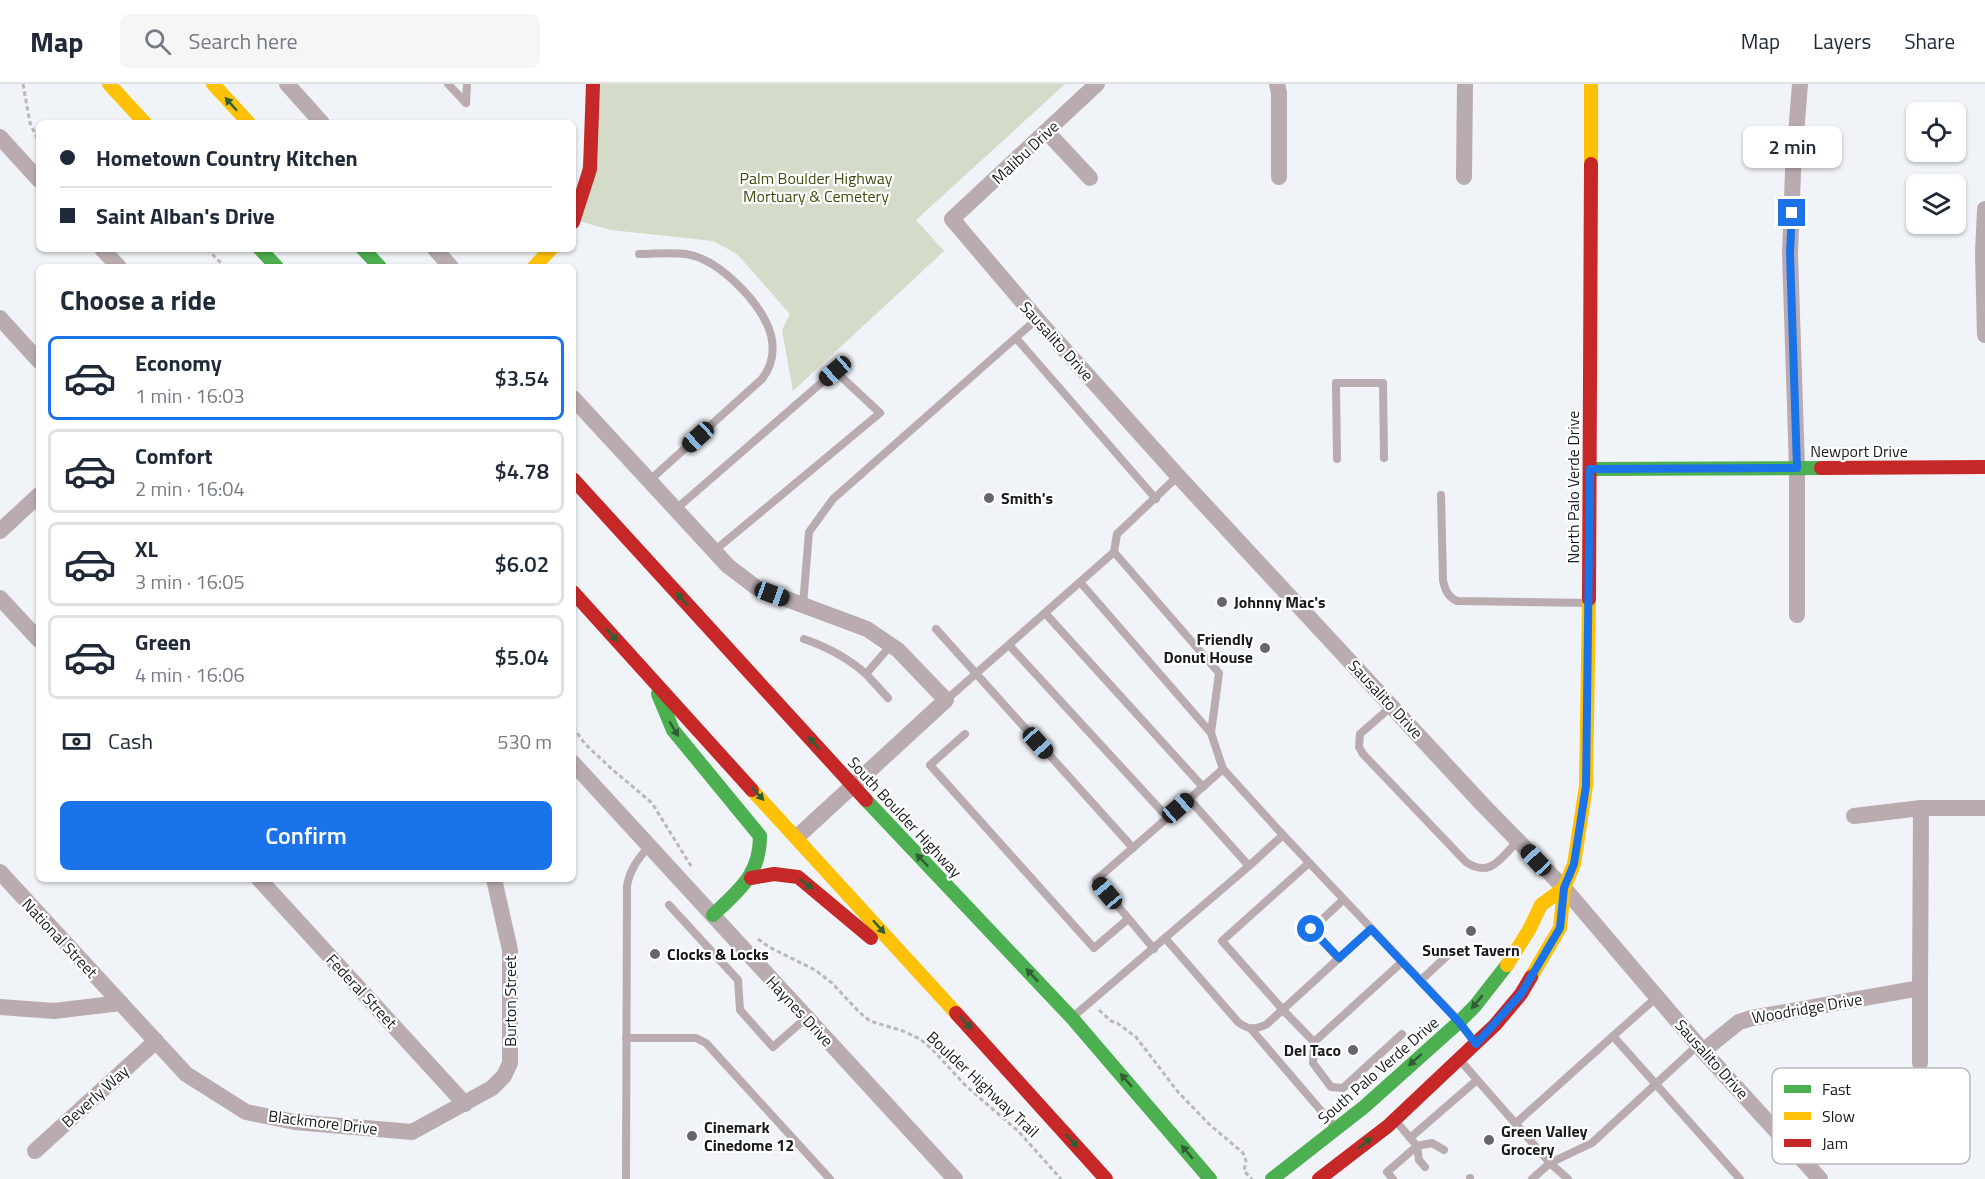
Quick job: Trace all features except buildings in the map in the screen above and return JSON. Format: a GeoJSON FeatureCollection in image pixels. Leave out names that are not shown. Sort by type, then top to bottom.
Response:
{"type":"FeatureCollection","features":[{"type":"Feature","properties":{"kind":"main road"},"geometry":{"type":"LineString","coordinates":[[109,84],[142,120]]}},
{"type":"Feature","properties":{"kind":"main road"},"geometry":{"type":"LineString","coordinates":[[213,84],[246,120]]}},
{"type":"Feature","properties":{"kind":"main road"},"geometry":{"type":"LineString","coordinates":[[576,213],[590,169],[593,84]]}},
{"type":"Feature","properties":{"kind":"main road","name":"North Palo Verde Drive"},"geometry":{"type":"LineString","coordinates":[[1564,888],[1574,864],[1586,786],[1591,84]]}},
{"type":"Feature","properties":{"kind":"main road"},"geometry":{"type":"LineString","coordinates":[[263,252],[274,264]]}},
{"type":"Feature","properties":{"kind":"main road"},"geometry":{"type":"LineString","coordinates":[[366,252],[377,264]]}},
{"type":"Feature","properties":{"kind":"main road"},"geometry":{"type":"LineString","coordinates":[[537,264],[548,252]]}},
{"type":"Feature","properties":{"kind":"main road","name":"Newport Drive"},"geometry":{"type":"LineString","coordinates":[[1590,469],[1985,467]]}},
{"type":"Feature","properties":{"kind":"main road","name":"South Boulder Highway"},"geometry":{"type":"LineString","coordinates":[[576,482],[853,786],[1072,1018],[1210,1179]]}},
{"type":"Feature","properties":{"kind":"main road"},"geometry":{"type":"LineString","coordinates":[[576,595],[1106,1179]]}},
{"type":"Feature","properties":{"kind":"main road"},"geometry":{"type":"LineString","coordinates":[[650,676],[673,730],[760,836],[761,850],[751,878],[713,915]]}},
{"type":"Feature","properties":{"kind":"main road"},"geometry":{"type":"LineString","coordinates":[[751,878],[784,873],[798,878],[875,942],[927,980]]}},
{"type":"Feature","properties":{"kind":"main road"},"geometry":{"type":"LineString","coordinates":[[1319,1179],[1395,1119],[1476,1044],[1521,994],[1560,928],[1564,888]]}},
{"type":"Feature","properties":{"kind":"main road","name":"South Palo Verde Drive"},"geometry":{"type":"LineString","coordinates":[[1272,1179],[1364,1107],[1459,1022],[1475,1006],[1509,962],[1541,905],[1564,888]]}},
{"type":"Feature","properties":{"kind":"main road"},"geometry":{"type":"LineString","coordinates":[[1459,1022],[1476,1044]]}},
{"type":"Feature","properties":{"kind":"street"},"geometry":{"type":"LineString","coordinates":[[287,84],[319,120]]}},
{"type":"Feature","properties":{"kind":"street","name":"Malibu Drive"},"geometry":{"type":"LineString","coordinates":[[952,219],[1097,84]]}},
{"type":"Feature","properties":{"kind":"street"},"geometry":{"type":"LineString","coordinates":[[1277,84],[1279,93],[1279,177]]}},
{"type":"Feature","properties":{"kind":"street"},"geometry":{"type":"LineString","coordinates":[[1464,177],[1465,84]]}},
{"type":"Feature","properties":{"kind":"street"},"geometry":{"type":"LineString","coordinates":[[1797,615],[1797,468],[1790,253],[1800,84]]}},
{"type":"Feature","properties":{"kind":"street"},"geometry":{"type":"LineString","coordinates":[[1047,132],[1090,178]]}},
{"type":"Feature","properties":{"kind":"street"},"geometry":{"type":"LineString","coordinates":[[0,137],[36,177]]}},
{"type":"Feature","properties":{"kind":"street"},"geometry":{"type":"LineString","coordinates":[[1985,209],[1983,253],[1985,335]]}},
{"type":"Feature","properties":{"kind":"street","name":"Sausalito Drive"},"geometry":{"type":"LineString","coordinates":[[952,219],[1037,320],[1178,476],[1564,888],[1701,1048],[1772,1126]]}},
{"type":"Feature","properties":{"kind":"street"},"geometry":{"type":"LineString","coordinates":[[105,252],[115,264]]}},
{"type":"Feature","properties":{"kind":"street"},"geometry":{"type":"LineString","coordinates":[[438,252],[448,264]]}},
{"type":"Feature","properties":{"kind":"street"},"geometry":{"type":"LineString","coordinates":[[0,318],[36,358]]}},
{"type":"Feature","properties":{"kind":"street"},"geometry":{"type":"LineString","coordinates":[[576,401],[728,566],[757,588],[867,628],[891,645],[946,700],[797,837]]}},
{"type":"Feature","properties":{"kind":"street"},"geometry":{"type":"LineString","coordinates":[[0,531],[36,498]]}},
{"type":"Feature","properties":{"kind":"street"},"geometry":{"type":"LineString","coordinates":[[0,598],[36,637]]}},
{"type":"Feature","properties":{"kind":"street","name":"Haynes Drive"},"geometry":{"type":"LineString","coordinates":[[576,766],[955,1179]]}},
{"type":"Feature","properties":{"kind":"street"},"geometry":{"type":"LineString","coordinates":[[1920,1063],[1921,808]]}},
{"type":"Feature","properties":{"kind":"street"},"geometry":{"type":"LineString","coordinates":[[1854,816],[1921,808],[1985,808]]}},
{"type":"Feature","properties":{"kind":"street","name":"National Street"},"geometry":{"type":"LineString","coordinates":[[0,872],[121,1003]]}},
{"type":"Feature","properties":{"kind":"street","name":"Federal Street"},"geometry":{"type":"LineString","coordinates":[[262,882],[465,1104]]}},
{"type":"Feature","properties":{"kind":"street","name":"Burton Street"},"geometry":{"type":"LineString","coordinates":[[465,1104],[492,1088],[504,1076],[510,1063],[510,950],[495,882]]}},
{"type":"Feature","properties":{"kind":"street","name":"Woodridge Drive"},"geometry":{"type":"LineString","coordinates":[[1701,1048],[1739,1022],[1752,1018],[1920,988]]}},
{"type":"Feature","properties":{"kind":"street"},"geometry":{"type":"LineString","coordinates":[[0,1006],[54,1011],[121,1003]]}},
{"type":"Feature","properties":{"kind":"street","name":"Blackmore Drive"},"geometry":{"type":"LineString","coordinates":[[121,1003],[186,1074],[246,1112],[295,1122],[412,1132],[465,1104]]}},
{"type":"Feature","properties":{"kind":"street","name":"Beverly Way"},"geometry":{"type":"LineString","coordinates":[[35,1151],[156,1041]]}},
{"type":"Feature","properties":{"kind":"street","name":"Sausalito Drive"},"geometry":{"type":"LineString","coordinates":[[1806,1164],[1820,1179]]}},
{"type":"Feature","properties":{"kind":"lane"},"geometry":{"type":"LineString","coordinates":[[448,84],[466,104],[467,84]]}},
{"type":"Feature","properties":{"kind":"lane"},"geometry":{"type":"LineString","coordinates":[[639,254],[687,254],[708,262],[748,296],[766,322],[771,336],[772,349],[772,361],[762,379],[650,480]]}},
{"type":"Feature","properties":{"kind":"lane"},"geometry":{"type":"LineString","coordinates":[[803,605],[809,532],[834,499],[1037,320]]}},
{"type":"Feature","properties":{"kind":"lane"},"geometry":{"type":"LineString","coordinates":[[1016,338],[1156,499]]}},
{"type":"Feature","properties":{"kind":"lane"},"geometry":{"type":"LineString","coordinates":[[676,509],[835,371],[880,413],[714,551]]}},
{"type":"Feature","properties":{"kind":"lane"},"geometry":{"type":"LineString","coordinates":[[1337,459],[1336,383],[1383,383],[1384,459]]}},
{"type":"Feature","properties":{"kind":"lane"},"geometry":{"type":"LineString","coordinates":[[946,700],[1114,552],[1118,534],[1178,476]]}},
{"type":"Feature","properties":{"kind":"lane"},"geometry":{"type":"LineString","coordinates":[[1441,495],[1443,580],[1445,589],[1452,599],[1457,601],[1589,603]]}},
{"type":"Feature","properties":{"kind":"lane"},"geometry":{"type":"LineString","coordinates":[[1114,552],[1219,673],[1211,733]]}},
{"type":"Feature","properties":{"kind":"lane"},"geometry":{"type":"LineString","coordinates":[[1080,582],[1211,733],[1223,769],[1459,1022]]}},
{"type":"Feature","properties":{"kind":"lane"},"geometry":{"type":"LineString","coordinates":[[1045,613],[1203,788]]}},
{"type":"Feature","properties":{"kind":"lane"},"geometry":{"type":"LineString","coordinates":[[936,628],[1133,848]]}},
{"type":"Feature","properties":{"kind":"lane"},"geometry":{"type":"LineString","coordinates":[[804,639],[833,650],[855,664],[888,698]]}},
{"type":"Feature","properties":{"kind":"lane"},"geometry":{"type":"LineString","coordinates":[[866,674],[891,645]]}},
{"type":"Feature","properties":{"kind":"lane"},"geometry":{"type":"LineString","coordinates":[[1009,645],[1168,818]]}},
{"type":"Feature","properties":{"kind":"lane"},"geometry":{"type":"LineString","coordinates":[[1392,706],[1360,734],[1359,747],[1363,754],[1472,866],[1478,869],[1490,868],[1518,841]]}},
{"type":"Feature","properties":{"kind":"lane"},"geometry":{"type":"LineString","coordinates":[[964,734],[930,765],[1094,948],[1128,919]]}},
{"type":"Feature","properties":{"kind":"lane"},"geometry":{"type":"LineString","coordinates":[[1154,949],[1096,880],[1223,769]]}},
{"type":"Feature","properties":{"kind":"lane"},"geometry":{"type":"LineString","coordinates":[[1189,799],[1249,866]]}},
{"type":"Feature","properties":{"kind":"lane"},"geometry":{"type":"LineString","coordinates":[[1072,1018],[1283,835]]}},
{"type":"Feature","properties":{"kind":"lane"},"geometry":{"type":"LineString","coordinates":[[626,1179],[627,886],[635,863],[649,846]]}},
{"type":"Feature","properties":{"kind":"lane"},"geometry":{"type":"LineString","coordinates":[[1309,863],[1222,941],[1314,1042]]}},
{"type":"Feature","properties":{"kind":"lane"},"geometry":{"type":"LineString","coordinates":[[1339,958],[1311,929],[1343,900]]}},
{"type":"Feature","properties":{"kind":"lane"},"geometry":{"type":"LineString","coordinates":[[669,905],[738,980],[740,1010],[773,1047],[806,1018]]}},
{"type":"Feature","properties":{"kind":"lane"},"geometry":{"type":"LineString","coordinates":[[1251,1029],[1267,1024],[1371,929]]}},
{"type":"Feature","properties":{"kind":"lane"},"geometry":{"type":"LineString","coordinates":[[1165,938],[1238,1022],[1251,1029],[1336,1128]]}},
{"type":"Feature","properties":{"kind":"lane"},"geometry":{"type":"LineString","coordinates":[[1420,981],[1448,955]]}},
{"type":"Feature","properties":{"kind":"lane"},"geometry":{"type":"LineString","coordinates":[[1402,962],[1314,1042],[1313,1063],[1331,1087],[1343,1088],[1402,1034]]}},
{"type":"Feature","properties":{"kind":"lane"},"geometry":{"type":"LineString","coordinates":[[1515,1123],[1657,997]]}},
{"type":"Feature","properties":{"kind":"lane"},"geometry":{"type":"LineString","coordinates":[[1613,1036],[1740,1179]]}},
{"type":"Feature","properties":{"kind":"lane"},"geometry":{"type":"LineString","coordinates":[[626,1038],[696,1038],[706,1043],[830,1179]]}},
{"type":"Feature","properties":{"kind":"lane"},"geometry":{"type":"LineString","coordinates":[[1532,1179],[1550,1163],[1592,1143],[1701,1048]]}},
{"type":"Feature","properties":{"kind":"lane"},"geometry":{"type":"LineString","coordinates":[[1459,1059],[1550,1163],[1568,1179]]}},
{"type":"Feature","properties":{"kind":"lane"},"geometry":{"type":"LineString","coordinates":[[1410,1138],[1478,1080]]}},
{"type":"Feature","properties":{"kind":"lane"},"geometry":{"type":"LineString","coordinates":[[1395,1119],[1417,1146],[1419,1160],[1425,1167]]}},
{"type":"Feature","properties":{"kind":"lane"},"geometry":{"type":"LineString","coordinates":[[1393,1179],[1387,1172],[1417,1146],[1432,1143],[1444,1150]]}},
{"type":"Feature","properties":{"kind":"path"},"geometry":{"type":"LineString","coordinates":[[23,84],[30,123],[36,136]]}},
{"type":"Feature","properties":{"kind":"path"},"geometry":{"type":"LineString","coordinates":[[210,252],[222,264]]}},
{"type":"Feature","properties":{"kind":"path"},"geometry":{"type":"LineString","coordinates":[[576,731],[585,744],[652,803],[694,870]]}},
{"type":"Feature","properties":{"kind":"path","name":"Boulder Highway Trail"},"geometry":{"type":"LineString","coordinates":[[755,936],[769,947],[815,970],[832,983],[870,1021],[920,1039],[966,1086],[1002,1115],[1061,1179]]}},
{"type":"Feature","properties":{"kind":"path"},"geometry":{"type":"LineString","coordinates":[[1090,1002],[1111,1021],[1118,1023],[1136,1037],[1178,1092],[1209,1124],[1243,1153],[1246,1161],[1244,1170],[1252,1179]]}},
{"type":"Feature","properties":{"kind":"green space","name":"Palm Boulder Highway Mortuary & Cemetery"},"geometry":{"type":"Polygon","coordinates":[[[593,84],[1065,84],[916,220],[944,251],[793,391],[782,330],[790,314],[737,254],[713,241],[611,230],[576,220],[593,84]]]}},
{"type":"Feature","properties":{"kind":"traffic: fast"},"geometry":{"type":"LineString","coordinates":[[263,252],[274,264]]}},
{"type":"Feature","properties":{"kind":"traffic: fast"},"geometry":{"type":"LineString","coordinates":[[366,252],[377,264]]}},
{"type":"Feature","properties":{"kind":"traffic: fast"},"geometry":{"type":"LineString","coordinates":[[1590,469],[1821,468]]}},
{"type":"Feature","properties":{"kind":"traffic: fast"},"geometry":{"type":"LineString","coordinates":[[658,694],[673,730],[760,836],[759,850],[752,872],[713,915]]}},
{"type":"Feature","properties":{"kind":"traffic: fast"},"geometry":{"type":"LineString","coordinates":[[866,800],[1072,1018],[1210,1179]]}},
{"type":"Feature","properties":{"kind":"traffic: fast"},"geometry":{"type":"LineString","coordinates":[[1272,1179],[1364,1107],[1459,1022],[1475,1006],[1507,965]]}},
{"type":"Feature","properties":{"kind":"traffic: slow"},"geometry":{"type":"LineString","coordinates":[[109,84],[142,120]]}},
{"type":"Feature","properties":{"kind":"traffic: slow"},"geometry":{"type":"LineString","coordinates":[[213,84],[246,120]]}},
{"type":"Feature","properties":{"kind":"traffic: slow"},"geometry":{"type":"LineString","coordinates":[[1591,84],[1591,164]]}},
{"type":"Feature","properties":{"kind":"traffic: slow"},"geometry":{"type":"LineString","coordinates":[[537,264],[548,252]]}},
{"type":"Feature","properties":{"kind":"traffic: slow"},"geometry":{"type":"LineString","coordinates":[[1531,977],[1560,928],[1564,888],[1574,864],[1586,786],[1589,599]]}},
{"type":"Feature","properties":{"kind":"traffic: slow"},"geometry":{"type":"LineString","coordinates":[[752,790],[956,1013]]}},
{"type":"Feature","properties":{"kind":"traffic: slow"},"geometry":{"type":"LineString","coordinates":[[1507,965],[1529,930],[1541,905],[1564,888]]}},
{"type":"Feature","properties":{"kind":"traffic: jam"},"geometry":{"type":"LineString","coordinates":[[576,213],[590,169],[593,84]]}},
{"type":"Feature","properties":{"kind":"traffic: jam"},"geometry":{"type":"LineString","coordinates":[[1589,599],[1591,164]]}},
{"type":"Feature","properties":{"kind":"traffic: jam"},"geometry":{"type":"LineString","coordinates":[[1821,468],[1985,467]]}},
{"type":"Feature","properties":{"kind":"traffic: jam"},"geometry":{"type":"LineString","coordinates":[[576,482],[866,800]]}},
{"type":"Feature","properties":{"kind":"traffic: jam"},"geometry":{"type":"LineString","coordinates":[[576,595],[752,790]]}},
{"type":"Feature","properties":{"kind":"traffic: jam"},"geometry":{"type":"LineString","coordinates":[[751,878],[774,874],[798,877],[871,938]]}},
{"type":"Feature","properties":{"kind":"traffic: jam"},"geometry":{"type":"LineString","coordinates":[[1319,1179],[1388,1126],[1495,1025],[1521,994],[1531,977]]}},
{"type":"Feature","properties":{"kind":"traffic: jam"},"geometry":{"type":"LineString","coordinates":[[956,1013],[1106,1179]]}},
{"type":"Feature","properties":{"kind":"place","name":"Smith's"},"geometry":{"type":"Point","coordinates":[989,498]}},
{"type":"Feature","properties":{"kind":"place","name":"Johnny Mac's"},"geometry":{"type":"Point","coordinates":[1222,602]}},
{"type":"Feature","properties":{"kind":"place","name":"Friendly Donut House"},"geometry":{"type":"Point","coordinates":[1265,648]}},
{"type":"Feature","properties":{"kind":"place","name":"Sunset Tavern"},"geometry":{"type":"Point","coordinates":[1471,931]}},
{"type":"Feature","properties":{"kind":"place","name":"Clocks & Locks"},"geometry":{"type":"Point","coordinates":[655,954]}},
{"type":"Feature","properties":{"kind":"place","name":"Del Taco"},"geometry":{"type":"Point","coordinates":[1353,1050]}},
{"type":"Feature","properties":{"kind":"place","name":"Cinemark Cinedome 12"},"geometry":{"type":"Point","coordinates":[692,1136]}},
{"type":"Feature","properties":{"kind":"place","name":"Green Valley Grocery"},"geometry":{"type":"Point","coordinates":[1489,1140]}},
{"type":"Feature","properties":{"kind":"route"},"geometry":{"type":"LineString","coordinates":[[1311,929],[1339,958],[1371,929],[1459,1022],[1476,1044],[1521,994],[1560,928],[1564,888],[1574,864],[1586,786],[1590,469],[1797,468],[1790,253],[1792,213]]}}]}
